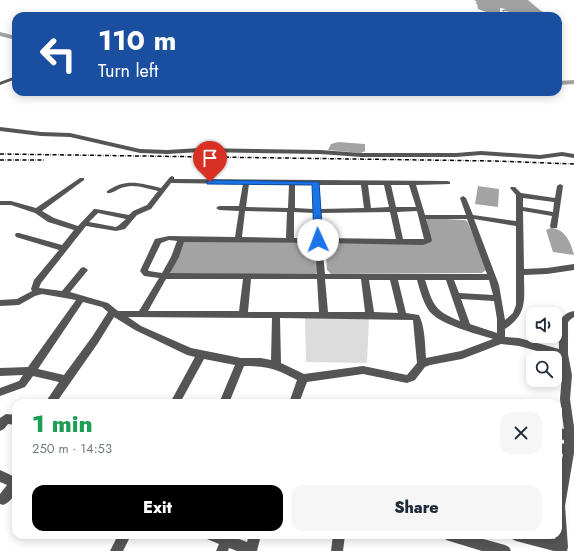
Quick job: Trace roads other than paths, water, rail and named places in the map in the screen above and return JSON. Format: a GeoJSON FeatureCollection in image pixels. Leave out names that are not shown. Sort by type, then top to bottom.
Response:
{"type":"FeatureCollection","features":[{"type":"Feature","properties":{"kind":"street"},"geometry":{"type":"LineString","coordinates":[[0,84],[12,79]]}},
{"type":"Feature","properties":{"kind":"street"},"geometry":{"type":"LineString","coordinates":[[0,129],[41,134],[70,135],[140,151],[167,152],[200,150],[320,152],[361,155],[456,155],[481,152],[540,157],[562,154],[574,156]]}},
{"type":"Feature","properties":{"kind":"street"},"geometry":{"type":"LineString","coordinates":[[37,211],[82,179]]}},
{"type":"Feature","properties":{"kind":"street"},"geometry":{"type":"LineString","coordinates":[[0,202],[11,203],[37,211],[51,220],[81,226],[116,229],[122,227],[130,217],[143,208],[149,207],[171,179],[246,183],[448,183]]}},
{"type":"Feature","properties":{"kind":"street"},"geometry":{"type":"LineString","coordinates":[[238,239],[246,183]]}},
{"type":"Feature","properties":{"kind":"street"},"geometry":{"type":"LineString","coordinates":[[290,239],[292,183]]}},
{"type":"Feature","properties":{"kind":"street"},"geometry":{"type":"LineString","coordinates":[[316,183],[318,240],[324,315]]}},
{"type":"Feature","properties":{"kind":"street"},"geometry":{"type":"LineString","coordinates":[[364,183],[368,210]]}},
{"type":"Feature","properties":{"kind":"street"},"geometry":{"type":"LineString","coordinates":[[387,183],[400,241]]}},
{"type":"Feature","properties":{"kind":"street"},"geometry":{"type":"LineString","coordinates":[[412,183],[428,240],[423,242],[168,238],[158,241],[144,268],[144,271],[147,274],[164,276],[492,276]]}},
{"type":"Feature","properties":{"kind":"street"},"geometry":{"type":"LineString","coordinates":[[109,192],[118,185],[126,184],[162,190]]}},
{"type":"Feature","properties":{"kind":"street"},"geometry":{"type":"LineString","coordinates":[[554,226],[560,186]]}},
{"type":"Feature","properties":{"kind":"street"},"geometry":{"type":"LineString","coordinates":[[501,327],[519,313],[520,208],[519,195],[513,188]]}},
{"type":"Feature","properties":{"kind":"street"},"geometry":{"type":"LineString","coordinates":[[519,195],[558,201]]}},
{"type":"Feature","properties":{"kind":"street"},"geometry":{"type":"LineString","coordinates":[[463,198],[492,276],[498,298],[501,339]]}},
{"type":"Feature","properties":{"kind":"street"},"geometry":{"type":"LineString","coordinates":[[219,208],[393,210],[469,217],[520,224]]}},
{"type":"Feature","properties":{"kind":"street"},"geometry":{"type":"LineString","coordinates":[[520,208],[556,215]]}},
{"type":"Feature","properties":{"kind":"street"},"geometry":{"type":"LineString","coordinates":[[37,292],[35,289],[37,282],[62,248],[90,215],[96,211],[130,217]]}},
{"type":"Feature","properties":{"kind":"street"},"geometry":{"type":"LineString","coordinates":[[19,235],[62,248]]}},
{"type":"Feature","properties":{"kind":"street"},"geometry":{"type":"LineString","coordinates":[[142,314],[175,257],[182,239]]}},
{"type":"Feature","properties":{"kind":"street"},"geometry":{"type":"LineString","coordinates":[[520,272],[547,271],[574,267]]}},
{"type":"Feature","properties":{"kind":"street"},"geometry":{"type":"LineString","coordinates":[[64,294],[84,270]]}},
{"type":"Feature","properties":{"kind":"street"},"geometry":{"type":"LineString","coordinates":[[365,276],[370,316]]}},
{"type":"Feature","properties":{"kind":"street"},"geometry":{"type":"LineString","coordinates":[[243,314],[247,277]]}},
{"type":"Feature","properties":{"kind":"street"},"geometry":{"type":"LineString","coordinates":[[393,277],[403,316]]}},
{"type":"Feature","properties":{"kind":"street"},"geometry":{"type":"LineString","coordinates":[[420,277],[433,309],[444,318],[501,339],[519,342],[563,354]]}},
{"type":"Feature","properties":{"kind":"street"},"geometry":{"type":"LineString","coordinates":[[449,277],[466,326]]}},
{"type":"Feature","properties":{"kind":"street"},"geometry":{"type":"LineString","coordinates":[[0,303],[19,302],[37,292],[42,291],[64,294],[105,305],[138,328],[190,352],[241,362],[261,362],[276,365],[303,378],[363,370],[374,371],[399,379],[407,379],[412,377],[422,364],[429,361],[462,355],[501,339]]}},
{"type":"Feature","properties":{"kind":"street"},"geometry":{"type":"LineString","coordinates":[[456,296],[498,298]]}},
{"type":"Feature","properties":{"kind":"street"},"geometry":{"type":"LineString","coordinates":[[0,392],[22,384],[81,299]]}},
{"type":"Feature","properties":{"kind":"street"},"geometry":{"type":"LineString","coordinates":[[114,312],[142,314],[403,316],[416,318],[418,323],[422,364]]}},
{"type":"Feature","properties":{"kind":"street"},"geometry":{"type":"LineString","coordinates":[[53,399],[114,312]]}},
{"type":"Feature","properties":{"kind":"street"},"geometry":{"type":"LineString","coordinates":[[562,474],[564,449],[570,436],[571,415],[565,398],[570,377],[563,354],[564,322],[565,318],[574,314]]}},
{"type":"Feature","properties":{"kind":"street"},"geometry":{"type":"LineString","coordinates":[[276,315],[276,365]]}},
{"type":"Feature","properties":{"kind":"street"},"geometry":{"type":"LineString","coordinates":[[176,399],[201,355]]}},
{"type":"Feature","properties":{"kind":"street"},"geometry":{"type":"LineString","coordinates":[[226,399],[241,362]]}},
{"type":"Feature","properties":{"kind":"street"},"geometry":{"type":"LineString","coordinates":[[0,372],[31,371],[66,380]]}},
{"type":"Feature","properties":{"kind":"street"},"geometry":{"type":"LineString","coordinates":[[295,399],[303,378]]}},
{"type":"Feature","properties":{"kind":"street"},"geometry":{"type":"LineString","coordinates":[[0,426],[6,419],[12,420]]}},
{"type":"Feature","properties":{"kind":"street"},"geometry":{"type":"LineString","coordinates":[[562,434],[570,436]]}},
{"type":"Feature","properties":{"kind":"street"},"geometry":{"type":"LineString","coordinates":[[0,476],[12,482]]}},
{"type":"Feature","properties":{"kind":"street"},"geometry":{"type":"LineString","coordinates":[[3,499],[12,487]]}},
{"type":"Feature","properties":{"kind":"street"},"geometry":{"type":"LineString","coordinates":[[116,551],[123,539]]}},
{"type":"Feature","properties":{"kind":"street"},"geometry":{"type":"LineString","coordinates":[[226,542],[251,550],[255,539]]}},
{"type":"Feature","properties":{"kind":"street"},"geometry":{"type":"LineString","coordinates":[[337,551],[338,539]]}},
{"type":"Feature","properties":{"kind":"street"},"geometry":{"type":"LineString","coordinates":[[461,539],[505,551]]}},
{"type":"Feature","properties":{"kind":"street"},"geometry":{"type":"LineString","coordinates":[[529,539],[562,549],[561,539]]}},
{"type":"Feature","properties":{"kind":"waterway"},"geometry":{"type":"LineString","coordinates":[[0,34],[12,37]]}},
{"type":"Feature","properties":{"kind":"waterway"},"geometry":{"type":"LineString","coordinates":[[562,83],[574,82]]}},
{"type":"Feature","properties":{"kind":"railway"},"geometry":{"type":"LineString","coordinates":[[0,154],[495,161],[574,164]]}},
{"type":"Feature","properties":{"kind":"railway"},"geometry":{"type":"LineString","coordinates":[[0,160],[44,160]]}}]}
